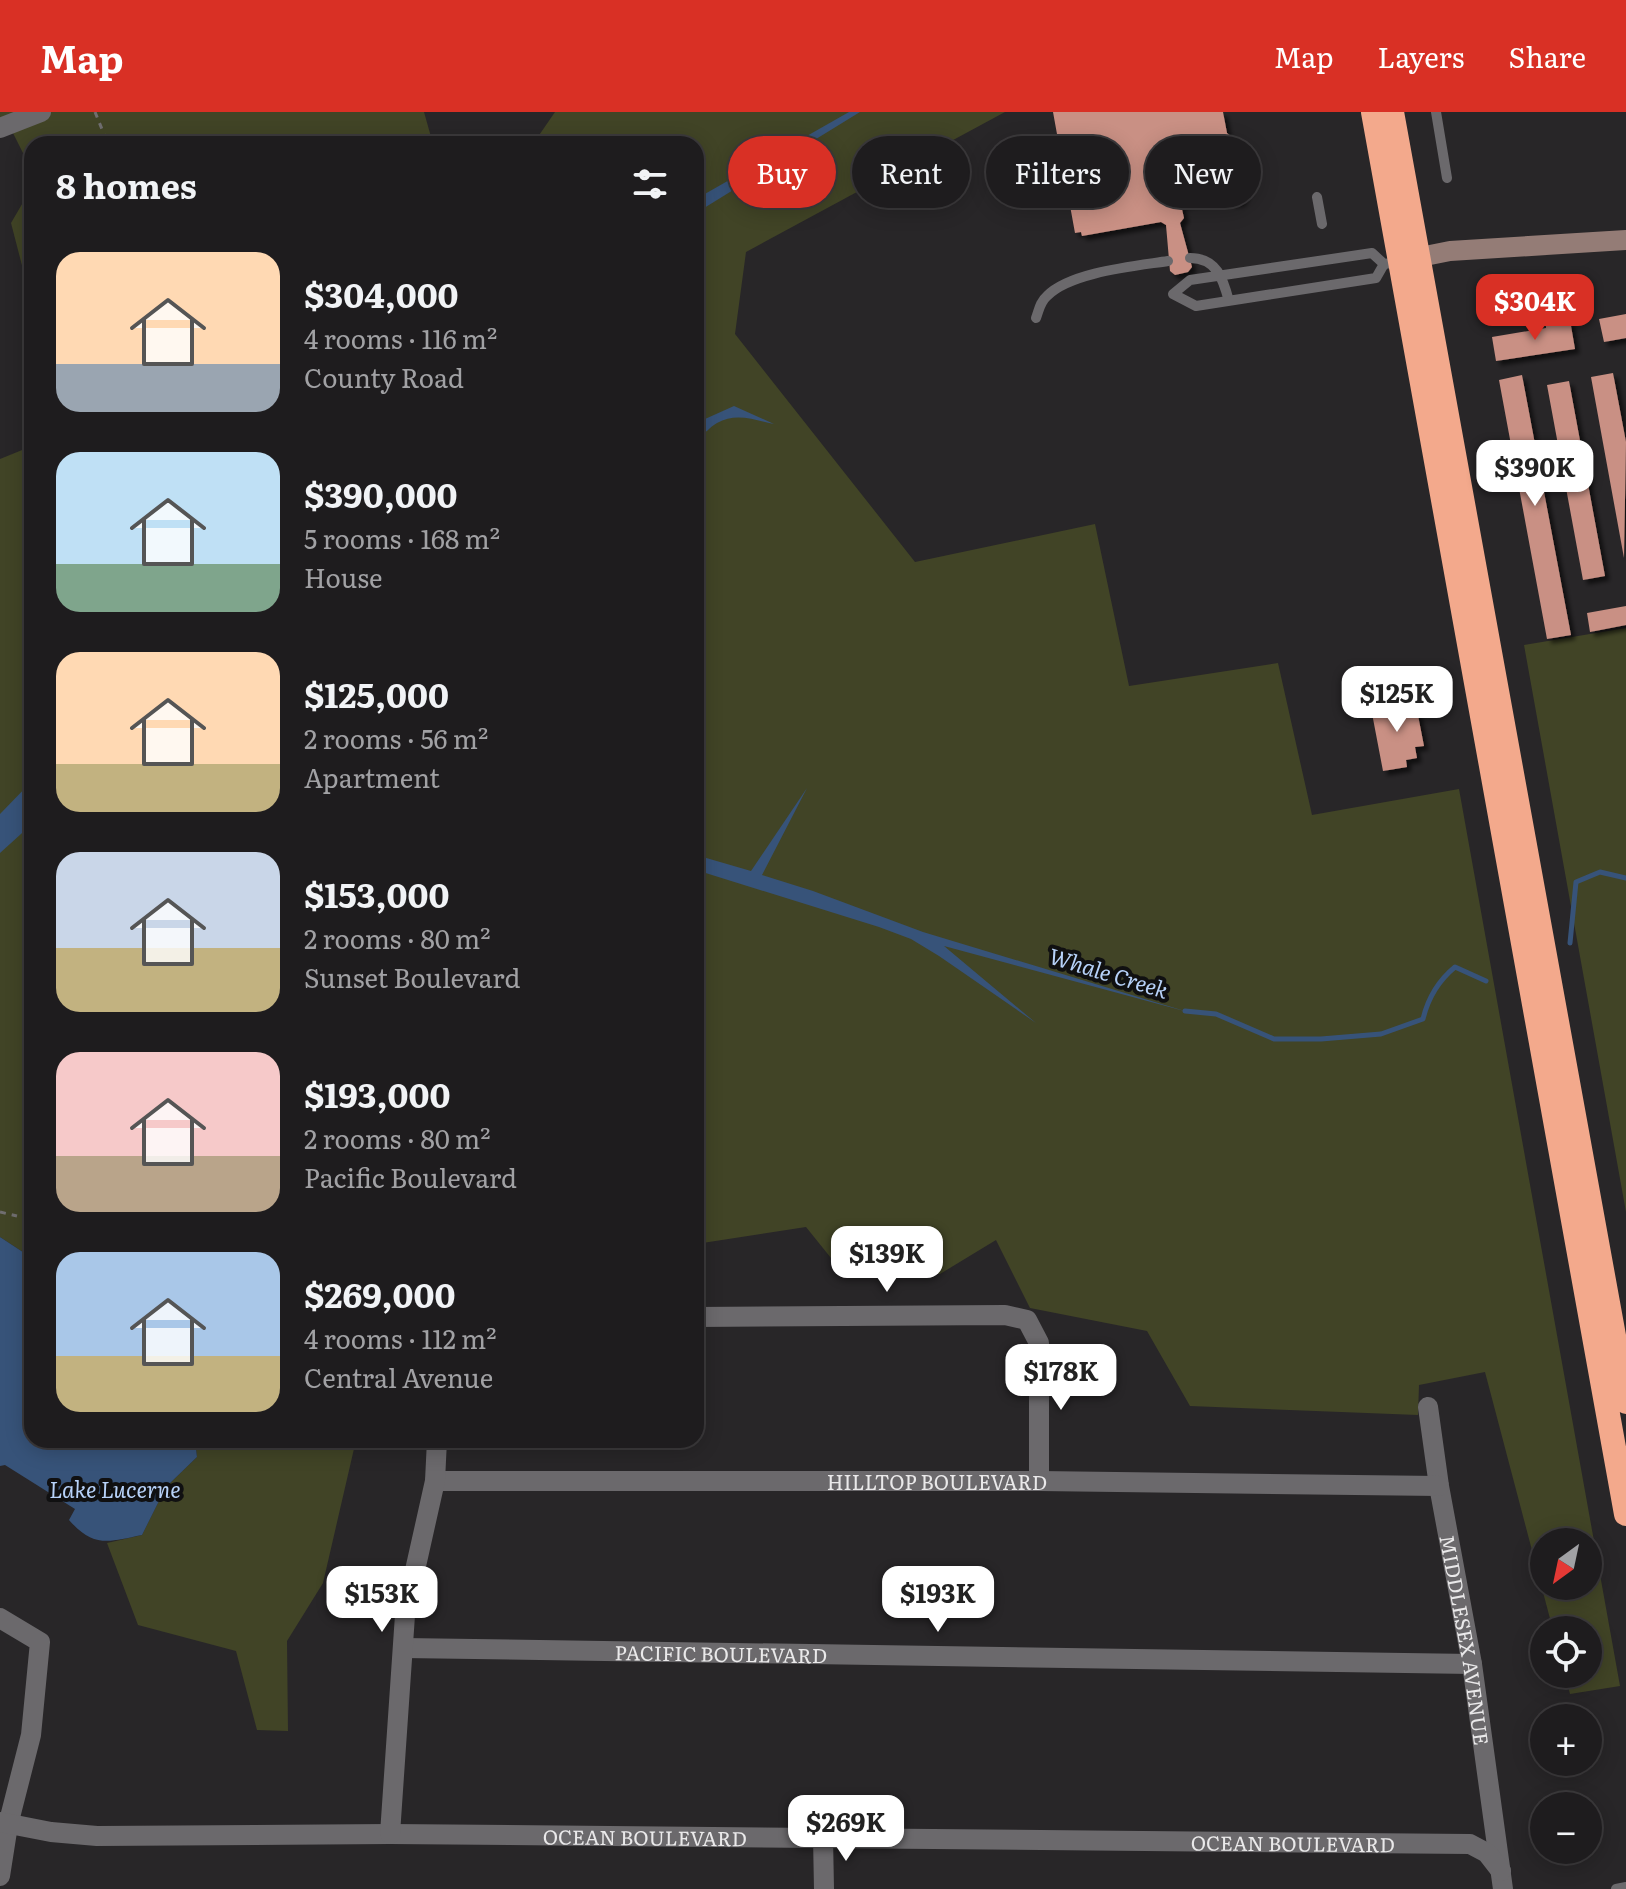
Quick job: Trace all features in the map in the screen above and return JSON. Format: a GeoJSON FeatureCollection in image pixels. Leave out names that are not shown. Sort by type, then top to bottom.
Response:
{"type":"FeatureCollection","features":[{"type":"Feature","properties":{"kind":"highway"},"geometry":{"type":"LineString","coordinates":[[1373,112],[1626,1514]]}},
{"type":"Feature","properties":{"kind":"highway"},"geometry":{"type":"LineString","coordinates":[[1392,112],[1401,261],[1626,1402]]}},
{"type":"Feature","properties":{"kind":"street"},"geometry":{"type":"LineString","coordinates":[[0,128],[41,112]]}},
{"type":"Feature","properties":{"kind":"street"},"geometry":{"type":"LineString","coordinates":[[1401,261],[1450,251],[1626,240]]}},
{"type":"Feature","properties":{"kind":"street"},"geometry":{"type":"LineString","coordinates":[[704,1317],[1005,1315],[1027,1320],[1039,1343],[1039,1481]]}},
{"type":"Feature","properties":{"kind":"street","name":"MIDDLESEX AVENUE"},"geometry":{"type":"LineString","coordinates":[[1428,1407],[1439,1486],[1472,1664],[1502,1880]]}},
{"type":"Feature","properties":{"kind":"street"},"geometry":{"type":"LineString","coordinates":[[390,1834],[405,1615],[435,1481],[437,1448]]}},
{"type":"Feature","properties":{"kind":"street","name":"HILLTOP BOULEVARD"},"geometry":{"type":"LineString","coordinates":[[435,1481],[1039,1481],[1439,1486]]}},
{"type":"Feature","properties":{"kind":"street"},"geometry":{"type":"LineString","coordinates":[[0,1618],[40,1642],[31,1735],[4,1824],[0,1876]]}},
{"type":"Feature","properties":{"kind":"street","name":"PACIFIC BOULEVARD"},"geometry":{"type":"LineString","coordinates":[[403,1648],[1472,1664]]}},
{"type":"Feature","properties":{"kind":"street","name":"OCEAN BOULEVARD"},"geometry":{"type":"LineString","coordinates":[[4,1824],[97,1836],[390,1834],[1470,1844],[1487,1853],[1502,1880]]}},
{"type":"Feature","properties":{"kind":"street"},"geometry":{"type":"LineString","coordinates":[[823,1837],[824,1889]]}},
{"type":"Feature","properties":{"kind":"lane"},"geometry":{"type":"LineString","coordinates":[[1436,112],[1447,178]]}},
{"type":"Feature","properties":{"kind":"lane"},"geometry":{"type":"LineString","coordinates":[[1317,197],[1322,224]]}},
{"type":"Feature","properties":{"kind":"lane"},"geometry":{"type":"LineString","coordinates":[[1372,253],[1401,261],[1376,278],[1196,306],[1173,294],[1190,280],[1372,253]]}},
{"type":"Feature","properties":{"kind":"lane"},"geometry":{"type":"LineString","coordinates":[[1190,258],[1208,261],[1222,276],[1229,301]]}},
{"type":"Feature","properties":{"kind":"lane"},"geometry":{"type":"LineString","coordinates":[[1036,318],[1041,301],[1059,286],[1084,277],[1168,261]]}},
{"type":"Feature","properties":{"kind":"lane"},"geometry":{"type":"LineString","coordinates":[[1616,1889],[1626,1887]]}},
{"type":"Feature","properties":{"kind":"path"},"geometry":{"type":"LineString","coordinates":[[95,112],[105,136]]}},
{"type":"Feature","properties":{"kind":"path"},"geometry":{"type":"LineString","coordinates":[[0,1212],[17,1216]]}},
{"type":"Feature","properties":{"kind":"green space"},"geometry":{"type":"Polygon","coordinates":[[[0,112],[424,112],[431,136],[24,136],[24,155],[8,123],[0,126],[0,112]]]}},
{"type":"Feature","properties":{"kind":"green space"},"geometry":{"type":"Polygon","coordinates":[[[555,112],[1005,112],[961,136],[852,136],[852,195],[836,203],[836,136],[728,136],[728,208],[827,208],[746,252],[735,334],[915,562],[1095,524],[1129,686],[1278,663],[1312,815],[1459,789],[1592,1528],[1530,1528],[1530,1543],[1485,1372],[1419,1385],[1418,1415],[1190,1406],[1147,1331],[1030,1308],[996,1240],[940,1274],[835,1263],[806,1227],[704,1243],[704,136],[538,136],[555,112]]]}},
{"type":"Feature","properties":{"kind":"green space"},"geometry":{"type":"Polygon","coordinates":[[[24,201],[24,273],[11,223],[24,201]]]}},
{"type":"Feature","properties":{"kind":"green space"},"geometry":{"type":"Polygon","coordinates":[[[24,449],[24,1253],[0,1237],[0,459],[24,449]]]}},
{"type":"Feature","properties":{"kind":"green space"},"geometry":{"type":"Polygon","coordinates":[[[1626,628],[1626,1212],[1524,645],[1626,628]]]}},
{"type":"Feature","properties":{"kind":"green space"},"geometry":{"type":"Polygon","coordinates":[[[196,1448],[354,1448],[323,1583],[287,1641],[288,1731],[257,1730],[236,1651],[138,1625],[107,1543],[142,1535],[166,1487],[197,1457],[196,1448]]]}},
{"type":"Feature","properties":{"kind":"green space"},"geometry":{"type":"Polygon","coordinates":[[[1602,1586],[1620,1686],[1570,1694],[1568,1688],[1602,1688],[1602,1616],[1549,1616],[1545,1600],[1602,1600],[1602,1586]]]}},
{"type":"Feature","properties":{"kind":"water"},"geometry":{"type":"Polygon","coordinates":[[[849,112],[860,112],[821,136],[807,136],[849,112]]]}},
{"type":"Feature","properties":{"kind":"water"},"geometry":{"type":"Polygon","coordinates":[[[728,181],[728,193],[704,208],[704,194],[728,181]]]}},
{"type":"Feature","properties":{"kind":"water"},"geometry":{"type":"Polygon","coordinates":[[[734,406],[774,424],[731,418],[704,432],[705,419],[734,406]]]}},
{"type":"Feature","properties":{"kind":"water","name":"Whale Creek"},"geometry":{"type":"Polygon","coordinates":[[[807,788],[762,875],[923,932],[1188,1012],[944,946],[1036,1023],[911,939],[704,872],[704,857],[751,871],[807,788]]]}},
{"type":"Feature","properties":{"kind":"water"},"geometry":{"type":"Polygon","coordinates":[[[24,789],[24,831],[0,853],[0,814],[24,789]]]}},
{"type":"Feature","properties":{"kind":"water","name":"Lake Lucerne"},"geometry":{"type":"Polygon","coordinates":[[[0,1237],[24,1253],[24,1448],[196,1448],[197,1457],[166,1487],[142,1535],[111,1541],[86,1535],[69,1520],[75,1509],[5,1465],[0,1466],[0,1237]]]}},
{"type":"Feature","properties":{"kind":"building"},"geometry":{"type":"Polygon","coordinates":[[[1053,112],[1223,112],[1230,136],[1145,136],[1145,208],[1182,208],[1184,218],[1180,223],[1192,267],[1188,272],[1175,275],[1170,271],[1166,225],[1161,222],[1082,236],[1081,232],[1075,233],[1070,208],[1129,208],[1129,136],[1057,136],[1053,112]]]}},
{"type":"Feature","properties":{"kind":"building"},"geometry":{"type":"Polygon","coordinates":[[[1626,314],[1626,338],[1604,342],[1599,319],[1626,314]]]}},
{"type":"Feature","properties":{"kind":"building"},"geometry":{"type":"Polygon","coordinates":[[[1570,320],[1575,349],[1496,361],[1492,337],[1546,328],[1546,325],[1570,320]]]}},
{"type":"Feature","properties":{"kind":"building"},"geometry":{"type":"Polygon","coordinates":[[[1613,373],[1626,442],[1624,558],[1591,377],[1613,373]]]}},
{"type":"Feature","properties":{"kind":"building"},"geometry":{"type":"Polygon","coordinates":[[[1522,375],[1571,635],[1547,639],[1499,380],[1522,375]]]}},
{"type":"Feature","properties":{"kind":"building"},"geometry":{"type":"Polygon","coordinates":[[[1569,381],[1605,576],[1583,580],[1547,385],[1569,381]]]}},
{"type":"Feature","properties":{"kind":"building"},"geometry":{"type":"Polygon","coordinates":[[[1626,606],[1626,625],[1590,632],[1587,613],[1626,606]]]}},
{"type":"Feature","properties":{"kind":"building"},"geometry":{"type":"Polygon","coordinates":[[[1415,700],[1424,746],[1415,747],[1417,758],[1406,760],[1407,767],[1383,771],[1371,708],[1415,700]]]}},
{"type":"Feature","properties":{"kind":"waterway","name":"Whale Creek"},"geometry":{"type":"LineString","coordinates":[[1570,943],[1576,882],[1600,872],[1626,878]]}},
{"type":"Feature","properties":{"kind":"waterway","name":"Whale Creek"},"geometry":{"type":"LineString","coordinates":[[1185,1011],[1216,1014],[1274,1039],[1381,1034],[1423,1019],[1434,990],[1455,967],[1486,981]]}}]}
